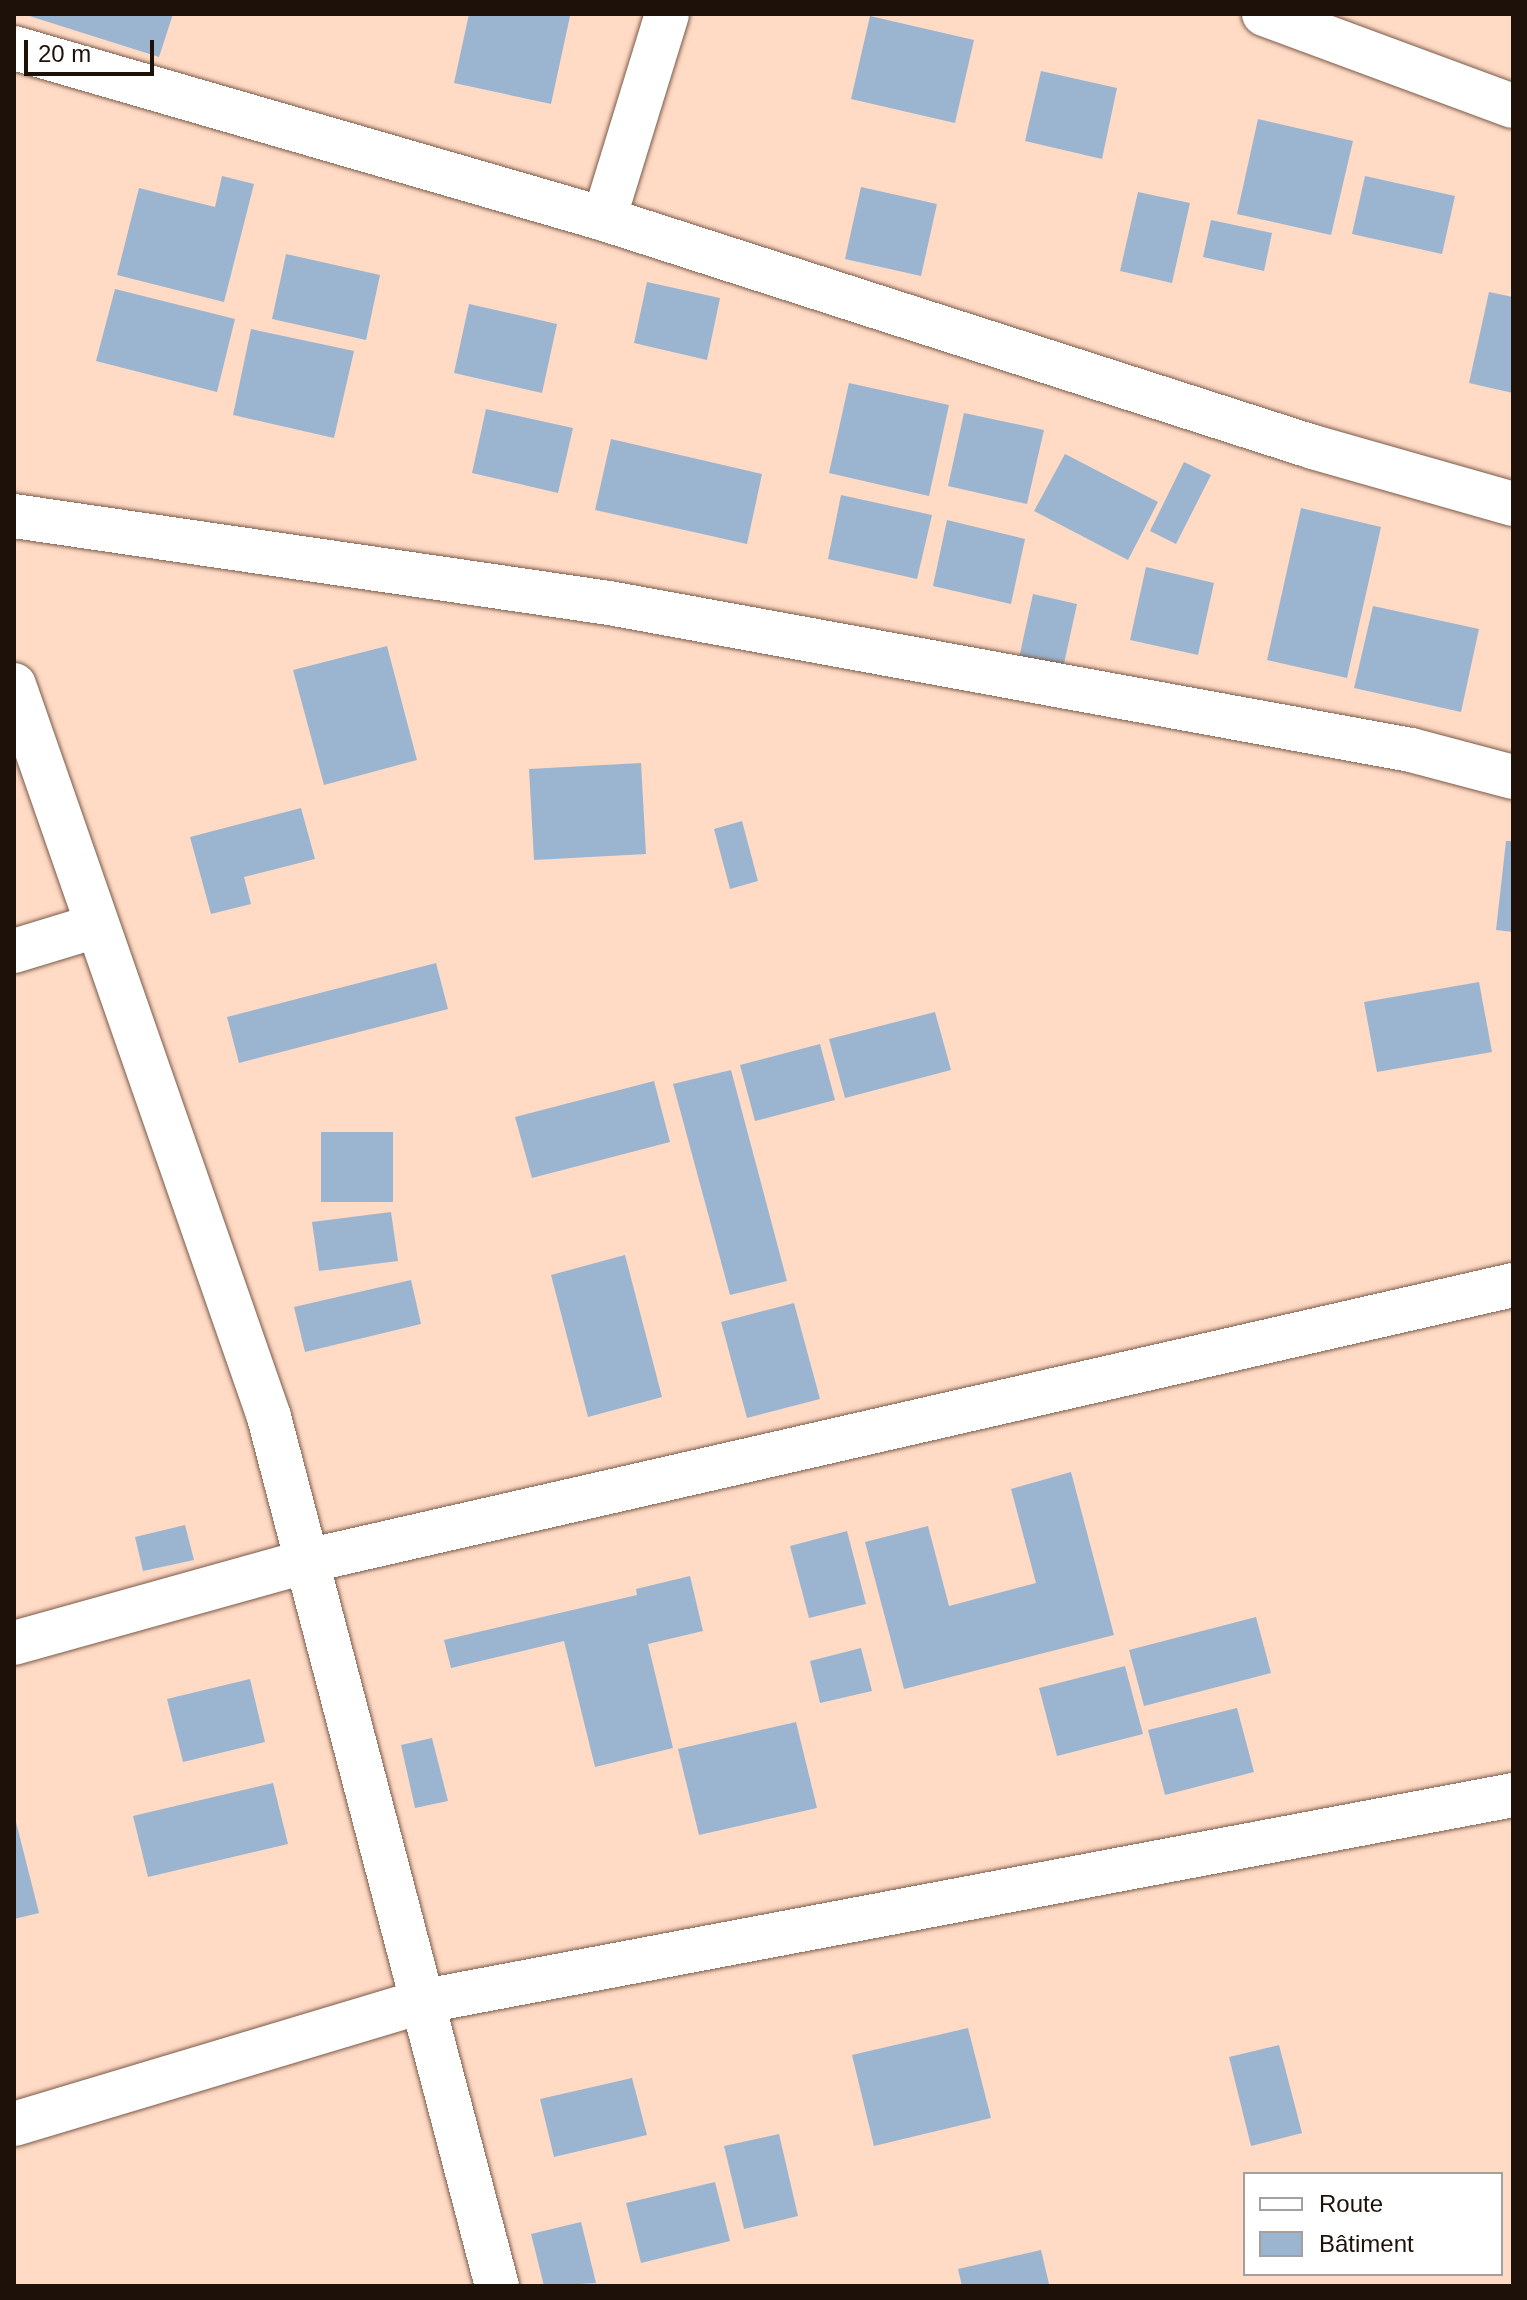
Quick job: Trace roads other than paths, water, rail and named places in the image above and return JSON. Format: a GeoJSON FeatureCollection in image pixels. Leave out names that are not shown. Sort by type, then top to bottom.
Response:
{"type":"FeatureCollection","features":[{"type":"Feature","properties":{"kind":"street"},"geometry":{"type":"LineString","coordinates":[[604,219],[667,14]]}},
{"type":"Feature","properties":{"kind":"street"},"geometry":{"type":"LineString","coordinates":[[1264,14],[1513,106]]}},
{"type":"Feature","properties":{"kind":"street"},"geometry":{"type":"LineString","coordinates":[[14,48],[604,219],[1313,447],[1513,504]]}},
{"type":"Feature","properties":{"kind":"street"},"geometry":{"type":"LineString","coordinates":[[14,516],[609,603],[1411,750],[1513,777]]}},
{"type":"Feature","properties":{"kind":"street"},"geometry":{"type":"LineString","coordinates":[[14,685],[269,1417],[425,2001],[497,2286]]}},
{"type":"Feature","properties":{"kind":"street"},"geometry":{"type":"LineString","coordinates":[[14,951],[96,926]]}},
{"type":"Feature","properties":{"kind":"street"},"geometry":{"type":"LineString","coordinates":[[14,1643],[307,1561],[1513,1285]]}},
{"type":"Feature","properties":{"kind":"street"},"geometry":{"type":"LineString","coordinates":[[14,2124],[425,2001],[1513,1795]]}}]}
